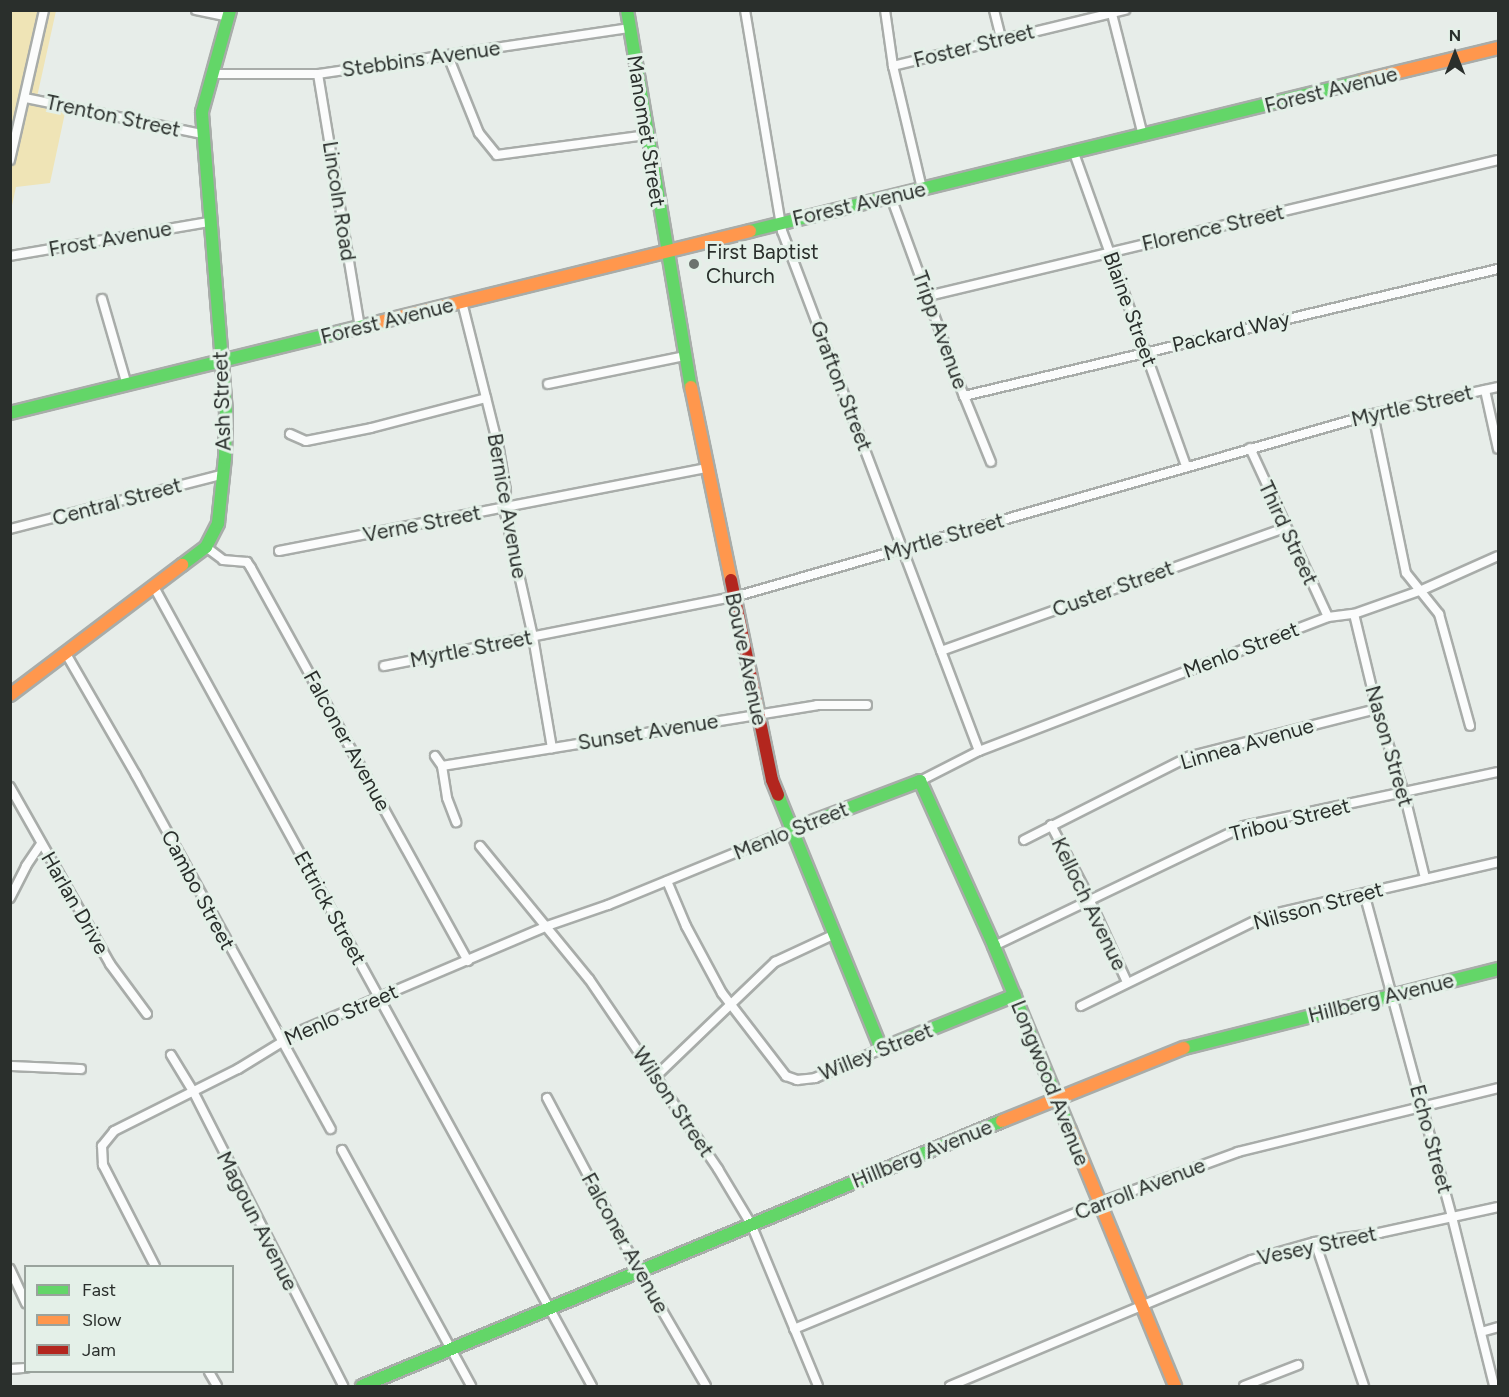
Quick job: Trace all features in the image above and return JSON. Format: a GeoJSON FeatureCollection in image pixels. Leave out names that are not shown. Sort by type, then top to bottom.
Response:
{"type":"FeatureCollection","features":[{"type":"Feature","properties":{"kind":"street"},"geometry":{"type":"LineString","coordinates":[[10,160],[44,10]]}},
{"type":"Feature","properties":{"kind":"street"},"geometry":{"type":"LineString","coordinates":[[196,10],[229,14]]}},
{"type":"Feature","properties":{"kind":"street","name":"Manomet Street"},"geometry":{"type":"LineString","coordinates":[[627,10],[666,252]]}},
{"type":"Feature","properties":{"kind":"street","name":"Grafton Street"},"geometry":{"type":"LineString","coordinates":[[745,10],[780,223],[979,751]]}},
{"type":"Feature","properties":{"kind":"street"},"geometry":{"type":"LineString","coordinates":[[885,10],[893,66],[922,189]]}},
{"type":"Feature","properties":{"kind":"street"},"geometry":{"type":"LineString","coordinates":[[994,10],[1001,39]]}},
{"type":"Feature","properties":{"kind":"street","name":"Foster Street"},"geometry":{"type":"LineString","coordinates":[[893,66],[1125,10]]}},
{"type":"Feature","properties":{"kind":"street"},"geometry":{"type":"LineString","coordinates":[[1112,12],[1143,136]]}},
{"type":"Feature","properties":{"kind":"street","name":"Ash Street"},"geometry":{"type":"LineString","coordinates":[[10,695],[206,547],[218,523],[224,474],[226,426],[202,112],[229,14]]}},
{"type":"Feature","properties":{"kind":"street","name":"Stebbins Avenue"},"geometry":{"type":"LineString","coordinates":[[211,75],[318,74],[630,28]]}},
{"type":"Feature","properties":{"kind":"street","name":"Forest Avenue"},"geometry":{"type":"LineString","coordinates":[[10,413],[1498,48]]}},
{"type":"Feature","properties":{"kind":"street"},"geometry":{"type":"LineString","coordinates":[[448,56],[479,133],[497,155],[646,135]]}},
{"type":"Feature","properties":{"kind":"street","name":"Lincoln Road"},"geometry":{"type":"LineString","coordinates":[[318,74],[360,328]]}},
{"type":"Feature","properties":{"kind":"street","name":"Trenton Street"},"geometry":{"type":"LineString","coordinates":[[25,98],[202,134]]}},
{"type":"Feature","properties":{"kind":"street","name":"Blaine Street"},"geometry":{"type":"LineString","coordinates":[[1074,153],[1186,466]]}},
{"type":"Feature","properties":{"kind":"street","name":"Florence Street"},"geometry":{"type":"LineString","coordinates":[[928,296],[1498,160]]}},
{"type":"Feature","properties":{"kind":"street","name":"Tripp Avenue"},"geometry":{"type":"LineString","coordinates":[[891,197],[964,396],[991,462]]}},
{"type":"Feature","properties":{"kind":"street","name":"Frost Avenue"},"geometry":{"type":"LineString","coordinates":[[10,256],[209,222]]}},
{"type":"Feature","properties":{"kind":"street","name":"Bouve Avenue"},"geometry":{"type":"LineString","coordinates":[[666,252],[707,468],[772,780],[881,1049]]}},
{"type":"Feature","properties":{"kind":"street","name":"Packard Way"},"geometry":{"type":"LineString","coordinates":[[964,396],[1498,269]]}},
{"type":"Feature","properties":{"kind":"street"},"geometry":{"type":"LineString","coordinates":[[102,299],[127,385]]}},
{"type":"Feature","properties":{"kind":"street","name":"Bernice Avenue"},"geometry":{"type":"LineString","coordinates":[[462,302],[505,481],[504,508],[533,637],[552,748]]}},
{"type":"Feature","properties":{"kind":"street"},"geometry":{"type":"LineString","coordinates":[[548,384],[685,357]]}},
{"type":"Feature","properties":{"kind":"street","name":"Myrtle Street"},"geometry":{"type":"LineString","coordinates":[[384,666],[734,597],[1373,414],[1498,387]]}},
{"type":"Feature","properties":{"kind":"street"},"geometry":{"type":"LineString","coordinates":[[1485,390],[1498,449]]}},
{"type":"Feature","properties":{"kind":"street"},"geometry":{"type":"LineString","coordinates":[[291,434],[306,441],[371,428],[486,398]]}},
{"type":"Feature","properties":{"kind":"street"},"geometry":{"type":"LineString","coordinates":[[1373,414],[1407,573],[1439,614],[1470,726]]}},
{"type":"Feature","properties":{"kind":"street","name":"Third Street"},"geometry":{"type":"LineString","coordinates":[[1250,448],[1328,617]]}},
{"type":"Feature","properties":{"kind":"street","name":"Verne Street"},"geometry":{"type":"LineString","coordinates":[[279,551],[707,468]]}},
{"type":"Feature","properties":{"kind":"street","name":"Central Street"},"geometry":{"type":"LineString","coordinates":[[10,529],[224,474]]}},
{"type":"Feature","properties":{"kind":"street","name":"Custer Street"},"geometry":{"type":"LineString","coordinates":[[941,651],[1285,528]]}},
{"type":"Feature","properties":{"kind":"street","name":"Falconer Avenue"},"geometry":{"type":"LineString","coordinates":[[206,547],[223,560],[247,562],[251,568],[468,961]]}},
{"type":"Feature","properties":{"kind":"street","name":"Menlo Street"},"geometry":{"type":"LineString","coordinates":[[154,1265],[107,1177],[101,1158],[102,1146],[109,1135],[125,1124],[238,1068],[281,1040],[547,926],[920,781],[979,751],[1328,617],[1354,614],[1422,590],[1498,556]]}},
{"type":"Feature","properties":{"kind":"street","name":"Ettrick Street"},"geometry":{"type":"LineString","coordinates":[[154,586],[592,1386]]}},
{"type":"Feature","properties":{"kind":"street","name":"Nason Street"},"geometry":{"type":"LineString","coordinates":[[1354,614],[1377,709],[1404,793],[1425,878]]}},
{"type":"Feature","properties":{"kind":"street","name":"Cambo Street"},"geometry":{"type":"LineString","coordinates":[[65,652],[136,775],[331,1129]]}},
{"type":"Feature","properties":{"kind":"street","name":"Sunset Avenue"},"geometry":{"type":"LineString","coordinates":[[442,766],[817,705],[867,705]]}},
{"type":"Feature","properties":{"kind":"street","name":"Linnea Avenue"},"geometry":{"type":"LineString","coordinates":[[1024,840],[1188,757],[1377,709]]}},
{"type":"Feature","properties":{"kind":"street"},"geometry":{"type":"LineString","coordinates":[[435,756],[442,766],[447,798],[456,822]]}},
{"type":"Feature","properties":{"kind":"street","name":"Tribou Street"},"geometry":{"type":"LineString","coordinates":[[994,946],[1244,826],[1498,772]]}},
{"type":"Feature","properties":{"kind":"street","name":"Longwood Avenue"},"geometry":{"type":"LineString","coordinates":[[920,781],[994,946],[1175,1386]]}},
{"type":"Feature","properties":{"kind":"street","name":"Harlan Drive"},"geometry":{"type":"LineString","coordinates":[[10,787],[110,964],[147,1014]]}},
{"type":"Feature","properties":{"kind":"street","name":"Kelloch Avenue"},"geometry":{"type":"LineString","coordinates":[[1051,825],[1090,900],[1127,982]]}},
{"type":"Feature","properties":{"kind":"street"},"geometry":{"type":"LineString","coordinates":[[10,898],[41,844]]}},
{"type":"Feature","properties":{"kind":"street","name":"Wilson Street"},"geometry":{"type":"LineString","coordinates":[[480,846],[547,926],[611,1010],[654,1078],[718,1169],[751,1224],[818,1386]]}},
{"type":"Feature","properties":{"kind":"street","name":"Nilsson Street"},"geometry":{"type":"LineString","coordinates":[[1081,1006],[1264,916],[1498,862]]}},
{"type":"Feature","properties":{"kind":"street"},"geometry":{"type":"LineString","coordinates":[[667,881],[689,933],[731,1006]]}},
{"type":"Feature","properties":{"kind":"street","name":"Echo Street"},"geometry":{"type":"LineString","coordinates":[[1364,893],[1390,996],[1452,1217],[1494,1386]]}},
{"type":"Feature","properties":{"kind":"street"},"geometry":{"type":"LineString","coordinates":[[654,1078],[775,962],[836,934]]}},
{"type":"Feature","properties":{"kind":"street","name":"Hillberg Avenue"},"geometry":{"type":"LineString","coordinates":[[362,1386],[1171,1051],[1498,969]]}},
{"type":"Feature","properties":{"kind":"street","name":"Willey Street"},"geometry":{"type":"LineString","coordinates":[[731,1006],[778,1067],[791,1079],[815,1078],[1014,995]]}},
{"type":"Feature","properties":{"kind":"street","name":"Magoun Avenue"},"geometry":{"type":"LineString","coordinates":[[171,1055],[193,1091],[343,1386]]}},
{"type":"Feature","properties":{"kind":"street"},"geometry":{"type":"LineString","coordinates":[[10,1066],[81,1069]]}},
{"type":"Feature","properties":{"kind":"street","name":"Carroll Avenue"},"geometry":{"type":"LineString","coordinates":[[794,1329],[1099,1203],[1238,1152],[1498,1088]]}},
{"type":"Feature","properties":{"kind":"street","name":"Falconer Avenue"},"geometry":{"type":"LineString","coordinates":[[547,1098],[639,1270],[706,1386]]}},
{"type":"Feature","properties":{"kind":"street"},"geometry":{"type":"LineString","coordinates":[[342,1150],[471,1386]]}},
{"type":"Feature","properties":{"kind":"street","name":"Vesey Street"},"geometry":{"type":"LineString","coordinates":[[950,1386],[1251,1260],[1315,1242],[1378,1233],[1498,1207]]}},
{"type":"Feature","properties":{"kind":"street"},"geometry":{"type":"LineString","coordinates":[[1315,1242],[1364,1386]]}},
{"type":"Feature","properties":{"kind":"street"},"geometry":{"type":"LineString","coordinates":[[10,1269],[24,1300]]}},
{"type":"Feature","properties":{"kind":"street"},"geometry":{"type":"LineString","coordinates":[[1480,1332],[1498,1327]]}},
{"type":"Feature","properties":{"kind":"street"},"geometry":{"type":"LineString","coordinates":[[1244,1386],[1298,1365]]}},
{"type":"Feature","properties":{"kind":"shaded area"},"geometry":{"type":"Polygon","coordinates":[[[11,11],[56,11],[35,106],[65,113],[50,183],[16,187],[11,210],[11,11]]]}},
{"type":"Feature","properties":{"kind":"traffic: fast"},"geometry":{"type":"LineString","coordinates":[[182,565],[206,547],[218,523],[225,458],[226,412],[202,112],[230,10]]}},
{"type":"Feature","properties":{"kind":"traffic: fast"},"geometry":{"type":"LineString","coordinates":[[627,10],[691,387]]}},
{"type":"Feature","properties":{"kind":"traffic: fast"},"geometry":{"type":"LineString","coordinates":[[750,231],[1362,81]]}},
{"type":"Feature","properties":{"kind":"traffic: fast"},"geometry":{"type":"LineString","coordinates":[[10,413],[380,322]]}},
{"type":"Feature","properties":{"kind":"traffic: fast"},"geometry":{"type":"LineString","coordinates":[[793,829],[920,781],[994,946],[1070,1130]]}},
{"type":"Feature","properties":{"kind":"traffic: fast"},"geometry":{"type":"LineString","coordinates":[[778,795],[881,1049],[1015,995]]}},
{"type":"Feature","properties":{"kind":"traffic: fast"},"geometry":{"type":"LineString","coordinates":[[1184,1048],[1498,969]]}},
{"type":"Feature","properties":{"kind":"traffic: fast"},"geometry":{"type":"LineString","coordinates":[[362,1386],[1002,1121]]}},
{"type":"Feature","properties":{"kind":"traffic: slow"},"geometry":{"type":"LineString","coordinates":[[1362,81],[1498,48]]}},
{"type":"Feature","properties":{"kind":"traffic: slow"},"geometry":{"type":"LineString","coordinates":[[380,322],[750,231]]}},
{"type":"Feature","properties":{"kind":"traffic: slow"},"geometry":{"type":"LineString","coordinates":[[691,387],[731,580]]}},
{"type":"Feature","properties":{"kind":"traffic: slow"},"geometry":{"type":"LineString","coordinates":[[10,695],[182,565]]}},
{"type":"Feature","properties":{"kind":"traffic: slow"},"geometry":{"type":"LineString","coordinates":[[1002,1121],[1184,1048]]}},
{"type":"Feature","properties":{"kind":"traffic: slow"},"geometry":{"type":"LineString","coordinates":[[1070,1130],[1175,1386]]}},
{"type":"Feature","properties":{"kind":"traffic: jam"},"geometry":{"type":"LineString","coordinates":[[731,580],[772,780],[778,795]]}},
{"type":"Feature","properties":{"kind":"place","name":"First Baptist Church"},"geometry":{"type":"Point","coordinates":[694,264]}}]}
